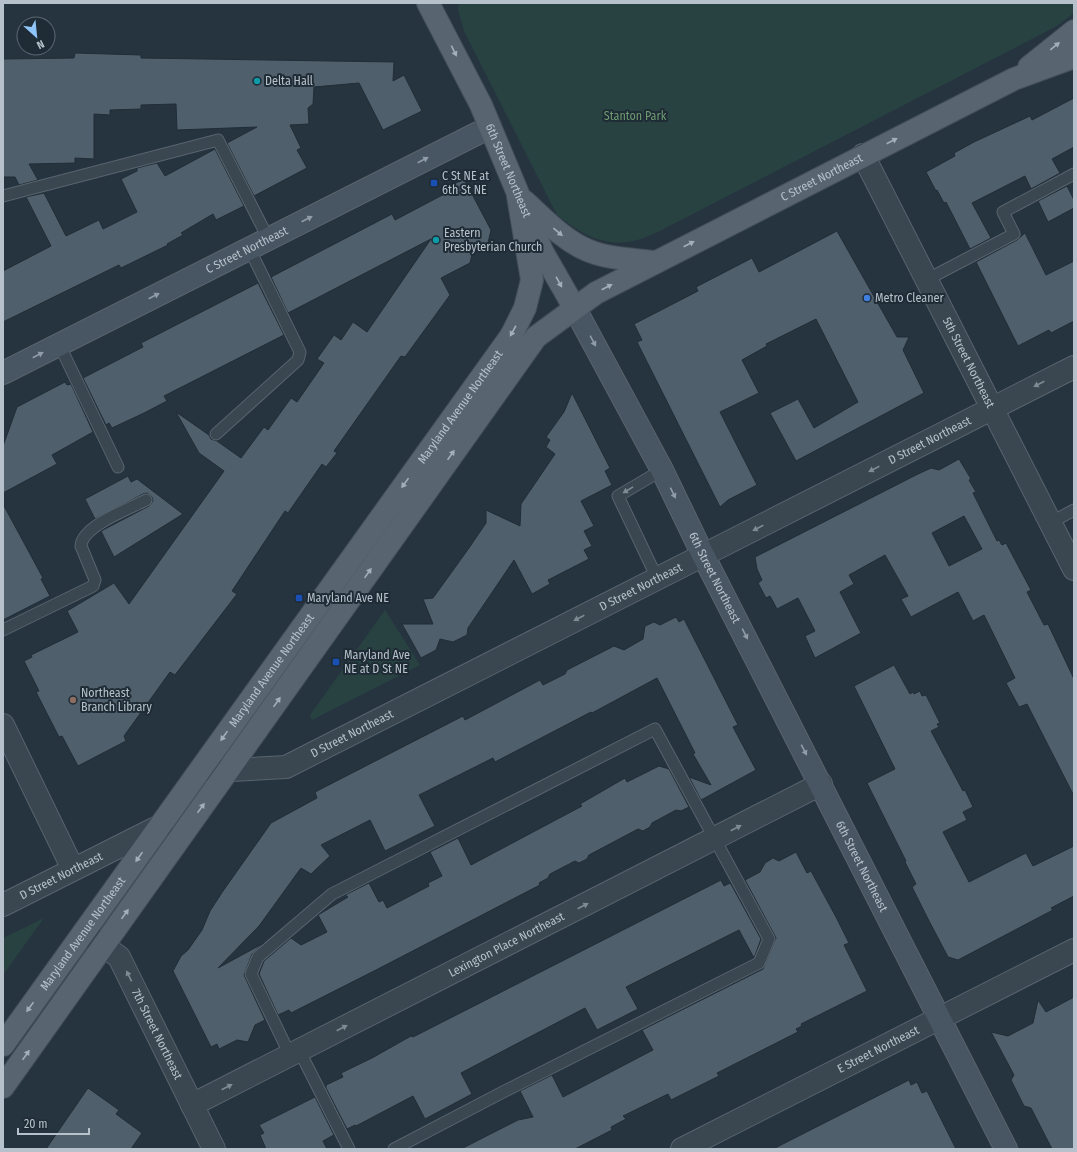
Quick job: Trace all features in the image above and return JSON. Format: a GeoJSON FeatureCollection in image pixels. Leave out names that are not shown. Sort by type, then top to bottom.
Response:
{"type":"FeatureCollection","features":[{"type":"Feature","properties":{"kind":"main road","name":"6th Street Northeast"},"geometry":{"type":"LineString","coordinates":[[435,8],[490,127],[542,251],[574,307]]}},
{"type":"Feature","properties":{"kind":"main road"},"geometry":{"type":"LineString","coordinates":[[1014,79],[1074,31]]}},
{"type":"Feature","properties":{"kind":"main road","name":"C Street Northeast"},"geometry":{"type":"LineString","coordinates":[[574,307],[596,293],[654,262],[1014,79],[1074,57]]}},
{"type":"Feature","properties":{"kind":"main road"},"geometry":{"type":"LineString","coordinates":[[518,196],[561,235],[585,250],[614,257],[654,262]]}},
{"type":"Feature","properties":{"kind":"main road","name":"Maryland Avenue Northeast"},"geometry":{"type":"LineString","coordinates":[[3,1045],[511,336],[525,308],[532,280],[518,196]]}},
{"type":"Feature","properties":{"kind":"main road","name":"Maryland Avenue Northeast"},"geometry":{"type":"LineString","coordinates":[[3,1087],[527,347],[536,337],[574,307]]}},
{"type":"Feature","properties":{"kind":"street","name":"C Street Northeast"},"geometry":{"type":"LineString","coordinates":[[3,373],[490,127]]}},
{"type":"Feature","properties":{"kind":"street","name":"5th Street Northeast"},"geometry":{"type":"LineString","coordinates":[[863,155],[1074,569]]}},
{"type":"Feature","properties":{"kind":"street","name":"6th Street Northeast"},"geometry":{"type":"LineString","coordinates":[[574,307],[662,470],[703,555],[821,784],[1002,1147]]}},
{"type":"Feature","properties":{"kind":"street","name":"D Street Northeast"},"geometry":{"type":"LineString","coordinates":[[198,772],[286,767],[1074,367]]}},
{"type":"Feature","properties":{"kind":"street"},"geometry":{"type":"LineString","coordinates":[[3,725],[73,869]]}},
{"type":"Feature","properties":{"kind":"street","name":"Lexington Place Northeast"},"geometry":{"type":"LineString","coordinates":[[192,1105],[821,784]]}},
{"type":"Feature","properties":{"kind":"street","name":"D Street Northeast"},"geometry":{"type":"LineString","coordinates":[[3,905],[162,825]]}},
{"type":"Feature","properties":{"kind":"street","name":"7th Street Northeast"},"geometry":{"type":"LineString","coordinates":[[84,932],[118,957],[214,1149]]}},
{"type":"Feature","properties":{"kind":"street","name":"E Street Northeast"},"geometry":{"type":"LineString","coordinates":[[682,1149],[1074,950]]}},
{"type":"Feature","properties":{"kind":"lane"},"geometry":{"type":"LineString","coordinates":[[3,196],[218,140],[300,352],[298,360],[216,434]]}},
{"type":"Feature","properties":{"kind":"lane"},"geometry":{"type":"LineString","coordinates":[[926,280],[1014,234],[1003,212],[1074,174]]}},
{"type":"Feature","properties":{"kind":"lane"},"geometry":{"type":"LineString","coordinates":[[59,344],[118,467]]}},
{"type":"Feature","properties":{"kind":"lane"},"geometry":{"type":"LineString","coordinates":[[657,578],[618,496],[662,470]]}},
{"type":"Feature","properties":{"kind":"lane"},"geometry":{"type":"LineString","coordinates":[[3,630],[93,586],[95,580],[81,546],[82,540],[86,534],[97,525],[146,500]]}},
{"type":"Feature","properties":{"kind":"lane"},"geometry":{"type":"LineString","coordinates":[[1050,522],[1074,510]]}},
{"type":"Feature","properties":{"kind":"lane"},"geometry":{"type":"LineString","coordinates":[[349,1149],[251,974],[258,957],[332,894],[656,729],[768,939],[759,963],[394,1149]]}},
{"type":"Feature","properties":{"kind":"green space","name":"Stanton Park"},"geometry":{"type":"Polygon","coordinates":[[[459,3],[1074,3],[1074,13],[1057,26],[658,232],[636,241],[618,243],[608,242],[581,232],[557,215],[464,31],[458,10],[459,3]]]}},
{"type":"Feature","properties":{"kind":"green space"},"geometry":{"type":"Polygon","coordinates":[[[385,610],[420,665],[312,720],[310,715],[385,610]]]}},
{"type":"Feature","properties":{"kind":"green space"},"geometry":{"type":"Polygon","coordinates":[[[44,918],[3,975],[3,938],[44,918]]]}},
{"type":"Feature","properties":{"kind":"building"},"geometry":{"type":"Polygon","coordinates":[[[75,53],[141,55],[141,58],[394,62],[393,81],[404,75],[422,111],[383,130],[359,83],[314,87],[313,104],[308,108],[309,124],[290,125],[301,148],[297,150],[307,168],[254,196],[227,143],[257,127],[177,130],[176,104],[141,105],[141,109],[110,110],[110,115],[94,114],[94,159],[75,158],[75,163],[29,164],[38,180],[19,185],[15,177],[3,177],[3,59],[74,58],[75,53]]]}},
{"type":"Feature","properties":{"kind":"building"},"geometry":{"type":"Polygon","coordinates":[[[1074,98],[1074,147],[1052,159],[1060,173],[1031,189],[1025,176],[972,203],[991,238],[970,249],[946,202],[944,203],[937,190],[936,191],[926,172],[955,156],[954,153],[974,142],[1030,116],[1032,120],[1074,98]]]}},
{"type":"Feature","properties":{"kind":"building"},"geometry":{"type":"Polygon","coordinates":[[[215,149],[244,206],[216,220],[213,214],[181,233],[183,235],[167,244],[168,245],[121,268],[119,265],[3,322],[3,271],[51,246],[26,197],[44,193],[66,236],[99,220],[103,229],[137,212],[121,179],[137,171],[137,168],[157,163],[165,176],[215,149]]]}},
{"type":"Feature","properties":{"kind":"building"},"geometry":{"type":"Polygon","coordinates":[[[464,179],[491,230],[488,243],[473,251],[470,263],[441,278],[450,295],[405,357],[401,356],[334,451],[337,453],[326,467],[322,464],[288,513],[285,511],[232,591],[237,594],[175,675],[170,672],[124,736],[126,741],[78,766],[62,736],[59,737],[36,692],[39,691],[24,661],[32,657],[31,655],[78,632],[67,611],[114,583],[129,604],[224,471],[199,453],[176,412],[209,435],[211,439],[217,441],[241,458],[264,427],[268,430],[291,398],[297,402],[324,363],[317,359],[334,335],[341,340],[353,322],[367,332],[431,239],[288,313],[271,277],[392,214],[395,220],[450,191],[448,187],[464,179]]]}},
{"type":"Feature","properties":{"kind":"building"},"geometry":{"type":"Polygon","coordinates":[[[1067,186],[1074,200],[1074,208],[1048,222],[1038,201],[1067,186]]]}},
{"type":"Feature","properties":{"kind":"building"},"geometry":{"type":"Polygon","coordinates":[[[837,231],[897,337],[909,337],[903,350],[924,393],[796,461],[770,413],[798,399],[814,428],[858,402],[816,319],[766,344],[767,346],[742,360],[759,393],[720,412],[757,485],[728,500],[720,507],[637,342],[642,340],[634,324],[698,291],[696,287],[752,258],[759,272],[837,231]]]}},
{"type":"Feature","properties":{"kind":"building"},"geometry":{"type":"Polygon","coordinates":[[[1025,233],[1046,275],[1074,261],[1074,321],[1051,333],[1049,330],[1018,346],[976,262],[1017,240],[1025,233]]]}},
{"type":"Feature","properties":{"kind":"building"},"geometry":{"type":"Polygon","coordinates":[[[258,283],[284,335],[164,396],[167,401],[144,413],[112,428],[109,423],[106,425],[83,378],[143,347],[141,343],[258,283]]]}},
{"type":"Feature","properties":{"kind":"building"},"geometry":{"type":"Polygon","coordinates":[[[65,382],[67,385],[71,384],[93,432],[52,455],[57,464],[3,493],[3,446],[17,407],[65,382]]]}},
{"type":"Feature","properties":{"kind":"building"},"geometry":{"type":"Polygon","coordinates":[[[572,393],[610,468],[605,471],[612,485],[581,501],[594,526],[584,531],[592,546],[584,550],[589,559],[548,580],[550,584],[532,594],[514,560],[468,628],[467,635],[453,642],[440,639],[436,650],[421,658],[402,624],[433,624],[423,599],[433,598],[469,548],[486,523],[486,510],[520,526],[521,504],[555,454],[546,447],[550,440],[546,437],[564,412],[572,393]]]}},
{"type":"Feature","properties":{"kind":"building"},"geometry":{"type":"Polygon","coordinates":[[[959,459],[971,479],[969,480],[976,492],[973,493],[997,541],[999,540],[1002,545],[1006,543],[1031,590],[1027,592],[1044,625],[1048,624],[1074,679],[1074,796],[1027,704],[1019,707],[1006,683],[1015,678],[984,615],[973,621],[958,592],[911,617],[901,599],[908,596],[885,555],[849,575],[854,584],[840,592],[861,633],[815,658],[805,636],[815,631],[798,598],[777,609],[770,596],[766,598],[758,583],[762,580],[757,569],[755,557],[916,475],[931,468],[939,470],[959,459]],[[964,516],[932,533],[949,566],[982,549],[964,516]]]}},
{"type":"Feature","properties":{"kind":"building"},"geometry":{"type":"Polygon","coordinates":[[[128,476],[131,482],[137,479],[183,514],[114,557],[101,531],[149,506],[153,501],[152,497],[147,493],[143,494],[95,519],[85,499],[128,476]]]}},
{"type":"Feature","properties":{"kind":"building"},"geometry":{"type":"Polygon","coordinates":[[[3,504],[43,578],[41,579],[50,596],[3,620],[3,504]]]}},
{"type":"Feature","properties":{"kind":"building"},"geometry":{"type":"Polygon","coordinates":[[[676,617],[679,622],[684,619],[738,725],[733,727],[756,770],[701,800],[689,777],[711,785],[693,754],[695,753],[657,678],[495,762],[493,758],[419,795],[435,826],[385,851],[370,820],[321,845],[330,856],[311,874],[301,868],[259,926],[218,968],[264,943],[252,954],[244,975],[265,1020],[255,1025],[248,1042],[237,1040],[219,1049],[217,1044],[211,1047],[173,971],[181,956],[188,950],[202,930],[210,911],[223,891],[271,823],[317,798],[315,792],[463,716],[465,720],[540,680],[543,685],[565,674],[567,670],[614,646],[624,650],[643,639],[645,626],[654,622],[660,625],[676,617]]]}},
{"type":"Feature","properties":{"kind":"building"},"geometry":{"type":"Polygon","coordinates":[[[894,665],[910,694],[920,691],[922,696],[926,695],[940,723],[937,724],[939,727],[931,731],[963,791],[965,790],[973,807],[963,812],[967,820],[943,832],[969,882],[1026,853],[1033,866],[1074,846],[1074,896],[1051,908],[1053,910],[958,960],[948,957],[927,917],[912,887],[916,884],[905,862],[906,861],[867,783],[895,769],[854,686],[894,665]]]}},
{"type":"Feature","properties":{"kind":"building"},"geometry":{"type":"Polygon","coordinates":[[[659,766],[669,769],[689,807],[681,811],[676,810],[652,823],[650,827],[643,831],[638,829],[589,855],[587,859],[579,863],[575,861],[550,874],[548,878],[539,883],[540,885],[376,970],[291,1013],[289,1010],[278,1015],[259,974],[264,961],[291,938],[301,945],[327,932],[318,915],[348,897],[345,895],[369,883],[379,902],[383,900],[387,908],[429,886],[428,883],[442,876],[430,852],[458,838],[471,865],[582,806],[580,804],[625,778],[627,782],[659,766]]]}},
{"type":"Feature","properties":{"kind":"building"},"geometry":{"type":"Polygon","coordinates":[[[796,852],[807,873],[811,871],[836,917],[849,943],[844,945],[867,991],[801,1024],[802,1026],[796,1029],[798,1032],[717,1073],[719,1076],[671,1100],[668,1094],[623,1116],[626,1119],[611,1127],[612,1130],[575,1149],[461,1149],[518,1120],[533,1117],[520,1091],[552,1075],[563,1097],[653,1050],[642,1030],[763,969],[776,938],[745,880],[760,872],[765,863],[773,858],[779,861],[796,852]]]}},
{"type":"Feature","properties":{"kind":"building"},"geometry":{"type":"Polygon","coordinates":[[[721,880],[724,886],[730,883],[761,939],[754,958],[739,930],[626,987],[638,1009],[597,1030],[585,1008],[461,1073],[472,1094],[425,1119],[413,1096],[356,1126],[355,1125],[347,1129],[326,1088],[326,1085],[343,1077],[341,1073],[372,1058],[411,1036],[413,1037],[721,880]]]}},
{"type":"Feature","properties":{"kind":"building"},"geometry":{"type":"Polygon","coordinates":[[[1074,997],[1074,1149],[1052,1149],[1031,1108],[1024,1106],[1011,1080],[1014,1075],[991,1032],[1008,1036],[1033,1023],[1038,1000],[1046,1012],[1074,997]]]}},
{"type":"Feature","properties":{"kind":"building"},"geometry":{"type":"Polygon","coordinates":[[[909,1080],[911,1085],[917,1082],[922,1093],[927,1091],[956,1149],[773,1149],[909,1080]]]}},
{"type":"Feature","properties":{"kind":"building"},"geometry":{"type":"Polygon","coordinates":[[[88,1088],[119,1110],[116,1114],[142,1133],[131,1149],[46,1149],[88,1088]]]}},
{"type":"Feature","properties":{"kind":"building"},"geometry":{"type":"Polygon","coordinates":[[[315,1097],[334,1135],[323,1141],[327,1149],[266,1149],[260,1135],[264,1133],[259,1125],[315,1097]]]}},
{"type":"Feature","properties":{"kind":"place","name":"Delta Hall"},"geometry":{"type":"Point","coordinates":[257,81]}},
{"type":"Feature","properties":{"kind":"place","name":"C St NE at 6th St NE"},"geometry":{"type":"Point","coordinates":[434,183]}},
{"type":"Feature","properties":{"kind":"place","name":"Eastern Presbyterian Church"},"geometry":{"type":"Point","coordinates":[436,240]}},
{"type":"Feature","properties":{"kind":"place","name":"Metro Cleaner"},"geometry":{"type":"Point","coordinates":[867,298]}},
{"type":"Feature","properties":{"kind":"place","name":"Maryland Ave NE"},"geometry":{"type":"Point","coordinates":[299,598]}},
{"type":"Feature","properties":{"kind":"place","name":"Maryland Ave NE at D St NE"},"geometry":{"type":"Point","coordinates":[336,662]}},
{"type":"Feature","properties":{"kind":"place","name":"Northeast Branch Library"},"geometry":{"type":"Point","coordinates":[73,700]}}]}
